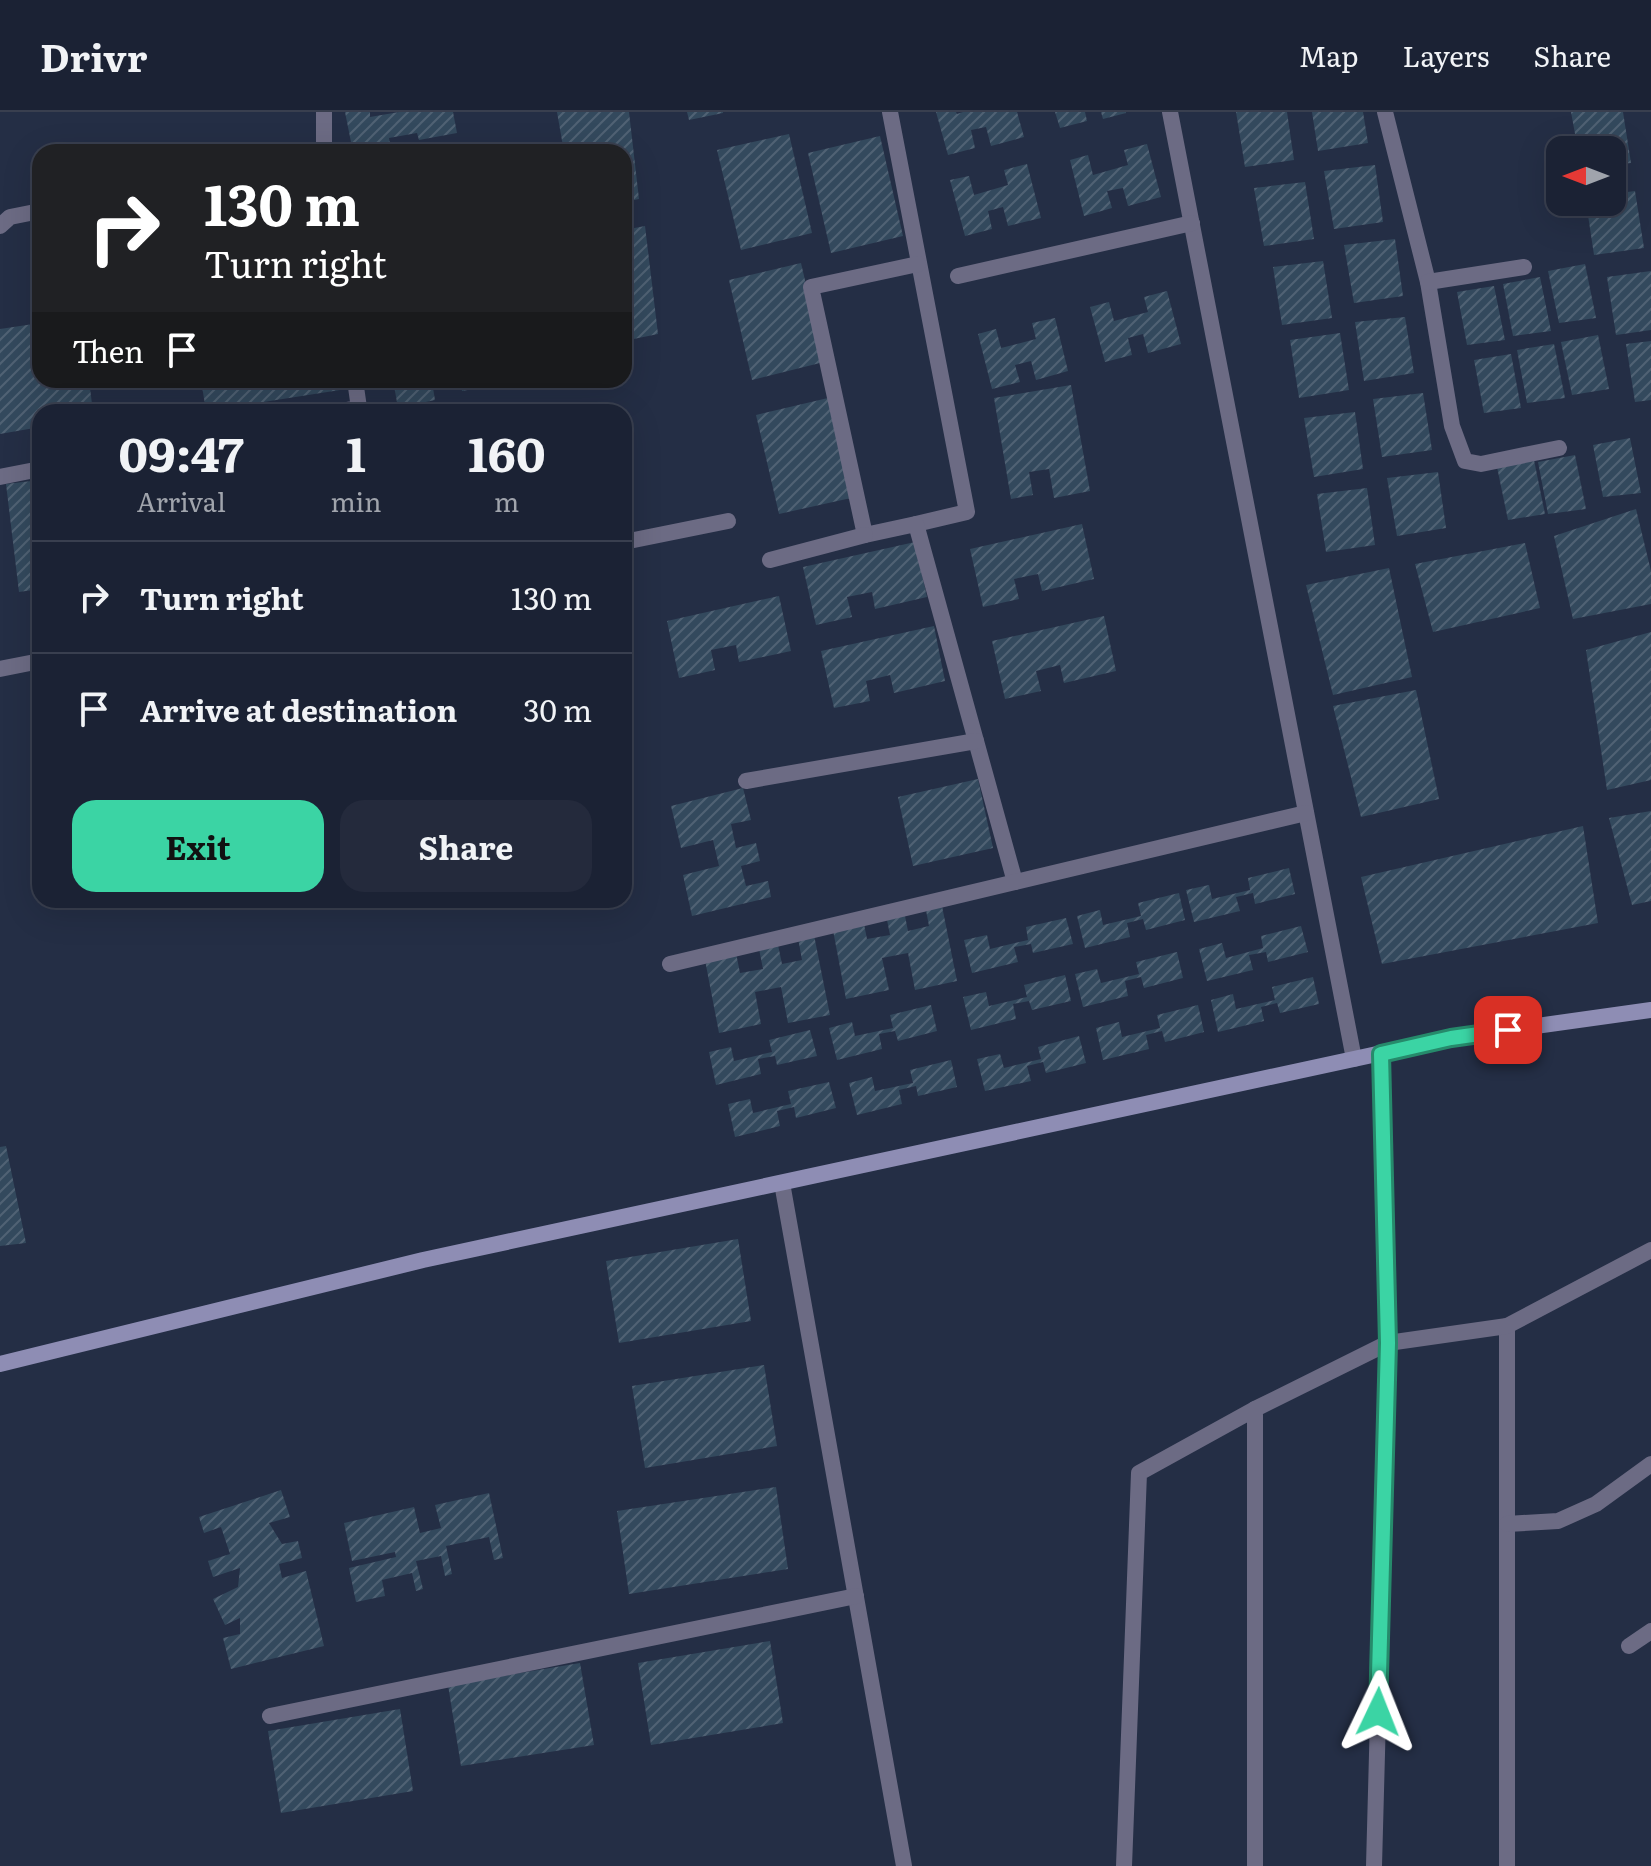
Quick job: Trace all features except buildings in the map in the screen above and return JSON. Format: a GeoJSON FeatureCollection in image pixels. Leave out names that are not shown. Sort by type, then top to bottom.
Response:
{"type":"FeatureCollection","features":[{"type":"Feature","properties":{"kind":"street"},"geometry":{"type":"LineString","coordinates":[[324,112],[324,144]]}},
{"type":"Feature","properties":{"kind":"street"},"geometry":{"type":"LineString","coordinates":[[770,560],[967,512],[890,112]]}},
{"type":"Feature","properties":{"kind":"street"},"geometry":{"type":"LineString","coordinates":[[1170,112],[1354,1059]]}},
{"type":"Feature","properties":{"kind":"street"},"geometry":{"type":"LineString","coordinates":[[1385,112],[1428,282],[1452,426],[1465,461],[1481,464],[1559,448]]}},
{"type":"Feature","properties":{"kind":"street"},"geometry":{"type":"LineString","coordinates":[[0,226],[10,217],[32,213]]}},
{"type":"Feature","properties":{"kind":"street"},"geometry":{"type":"LineString","coordinates":[[958,276],[1192,223]]}},
{"type":"Feature","properties":{"kind":"street"},"geometry":{"type":"LineString","coordinates":[[865,535],[811,287],[918,264]]}},
{"type":"Feature","properties":{"kind":"street"},"geometry":{"type":"LineString","coordinates":[[1428,282],[1524,267]]}},
{"type":"Feature","properties":{"kind":"street"},"geometry":{"type":"LineString","coordinates":[[0,477],[32,471]]}},
{"type":"Feature","properties":{"kind":"street"},"geometry":{"type":"LineString","coordinates":[[632,540],[728,521]]}},
{"type":"Feature","properties":{"kind":"street"},"geometry":{"type":"LineString","coordinates":[[916,524],[1015,882]]}},
{"type":"Feature","properties":{"kind":"street"},"geometry":{"type":"LineString","coordinates":[[0,669],[32,663]]}},
{"type":"Feature","properties":{"kind":"street"},"geometry":{"type":"LineString","coordinates":[[746,781],[976,741]]}},
{"type":"Feature","properties":{"kind":"street"},"geometry":{"type":"LineString","coordinates":[[670,964],[1306,813]]}},
{"type":"Feature","properties":{"kind":"street"},"geometry":{"type":"LineString","coordinates":[[0,1364],[423,1260],[1451,1038],[1651,1010]]}},
{"type":"Feature","properties":{"kind":"street"},"geometry":{"type":"LineString","coordinates":[[1374,1866],[1388,1343],[1381,1054]]}},
{"type":"Feature","properties":{"kind":"street"},"geometry":{"type":"LineString","coordinates":[[782,1183],[904,1866]]}},
{"type":"Feature","properties":{"kind":"street"},"geometry":{"type":"LineString","coordinates":[[1124,1866],[1139,1473],[1255,1409],[1388,1343],[1507,1326],[1651,1250]]}},
{"type":"Feature","properties":{"kind":"street"},"geometry":{"type":"LineString","coordinates":[[1507,1326],[1507,1866]]}},
{"type":"Feature","properties":{"kind":"street"},"geometry":{"type":"LineString","coordinates":[[1255,1409],[1255,1866]]}},
{"type":"Feature","properties":{"kind":"street"},"geometry":{"type":"LineString","coordinates":[[1507,1524],[1558,1521],[1596,1504],[1651,1464]]}},
{"type":"Feature","properties":{"kind":"street"},"geometry":{"type":"LineString","coordinates":[[270,1716],[856,1596]]}},
{"type":"Feature","properties":{"kind":"street"},"geometry":{"type":"LineString","coordinates":[[1629,1646],[1651,1631]]}},
{"type":"Feature","properties":{"kind":"route"},"geometry":{"type":"LineString","coordinates":[[1378,1712],[1388,1343],[1381,1054],[1451,1038],[1508,1030]]}}]}
